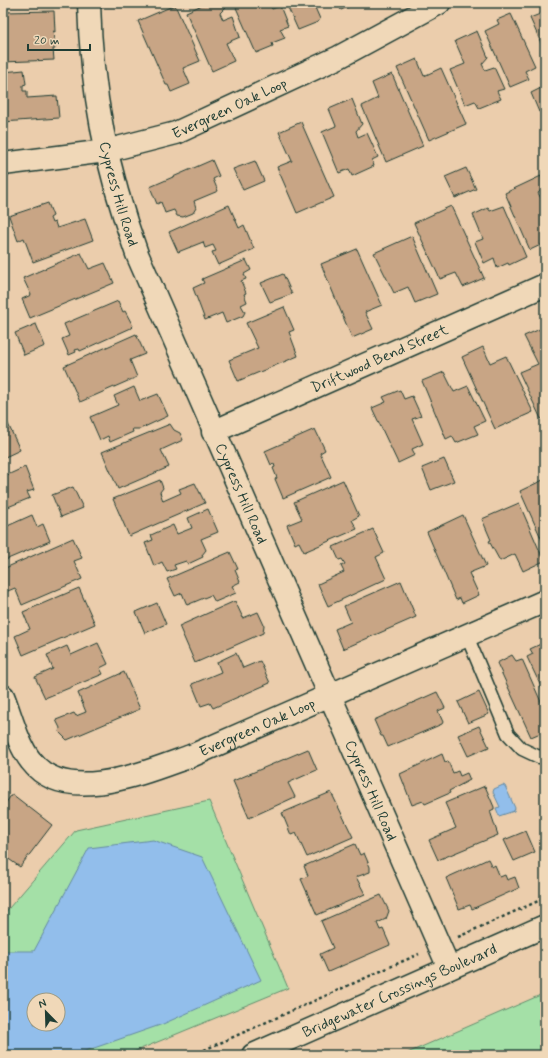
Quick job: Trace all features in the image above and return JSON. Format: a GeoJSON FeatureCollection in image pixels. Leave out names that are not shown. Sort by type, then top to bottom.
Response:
{"type":"FeatureCollection","features":[{"type":"Feature","properties":{"kind":"street","name":"Cypress Hill Road"},"geometry":{"type":"LineString","coordinates":[[89,3],[92,65],[106,151],[121,210],[137,254],[213,432],[449,968]]}},
{"type":"Feature","properties":{"kind":"street","name":"Evergreen Oak Loop"},"geometry":{"type":"LineString","coordinates":[[3,164],[106,151],[176,133],[340,57],[438,3]]}},
{"type":"Feature","properties":{"kind":"street","name":"Driftwood Bend Street"},"geometry":{"type":"LineString","coordinates":[[213,432],[545,285]]}},
{"type":"Feature","properties":{"kind":"street","name":"Evergreen Oak Loop"},"geometry":{"type":"LineString","coordinates":[[3,696],[22,744],[31,761],[48,776],[68,783],[86,785],[146,772],[191,756],[545,601]]}},
{"type":"Feature","properties":{"kind":"street","name":"Bridgewater Crossings Boulevard"},"geometry":{"type":"LineString","coordinates":[[253,1055],[545,926]]}},
{"type":"Feature","properties":{"kind":"lane"},"geometry":{"type":"LineString","coordinates":[[467,636],[508,734],[522,749],[539,757],[545,755]]}},
{"type":"Feature","properties":{"kind":"path"},"geometry":{"type":"LineString","coordinates":[[452,940],[545,898]]}},
{"type":"Feature","properties":{"kind":"path"},"geometry":{"type":"LineString","coordinates":[[193,1055],[424,952]]}},
{"type":"Feature","properties":{"kind":"green space"},"geometry":{"type":"Polygon","coordinates":[[[209,801],[288,988],[126,1055],[3,1055],[3,915],[76,830],[209,801]]]}},
{"type":"Feature","properties":{"kind":"green space"},"geometry":{"type":"Polygon","coordinates":[[[545,993],[545,1055],[403,1055],[412,1051],[545,993]]]}},
{"type":"Feature","properties":{"kind":"water"},"geometry":{"type":"Polygon","coordinates":[[[503,785],[505,786],[515,808],[514,811],[499,816],[496,808],[500,807],[493,792],[494,789],[503,785]]]}},
{"type":"Feature","properties":{"kind":"water"},"geometry":{"type":"Polygon","coordinates":[[[153,840],[202,857],[261,980],[163,1024],[74,1055],[3,1055],[3,951],[34,951],[89,848],[153,840]]]}},
{"type":"Feature","properties":{"kind":"building"},"geometry":{"type":"Polygon","coordinates":[[[5,3],[51,3],[51,5],[5,3]]]}},
{"type":"Feature","properties":{"kind":"building"},"geometry":{"type":"Polygon","coordinates":[[[207,3],[226,3],[227,6],[220,13],[223,20],[233,16],[240,37],[226,43],[234,61],[212,71],[186,12],[207,3]]]}},
{"type":"Feature","properties":{"kind":"building"},"geometry":{"type":"Polygon","coordinates":[[[234,3],[269,3],[272,9],[280,6],[288,26],[280,29],[285,38],[272,43],[273,46],[256,53],[234,3]]]}},
{"type":"Feature","properties":{"kind":"building"},"geometry":{"type":"Polygon","coordinates":[[[286,3],[313,3],[320,19],[318,22],[298,30],[286,3]]]}},
{"type":"Feature","properties":{"kind":"building"},"geometry":{"type":"Polygon","coordinates":[[[338,3],[357,3],[341,10],[338,3]]]}},
{"type":"Feature","properties":{"kind":"building"},"geometry":{"type":"Polygon","coordinates":[[[175,5],[200,61],[183,68],[190,84],[171,92],[168,85],[166,85],[138,21],[175,5]]]}},
{"type":"Feature","properties":{"kind":"building"},"geometry":{"type":"Polygon","coordinates":[[[54,11],[54,60],[3,62],[3,39],[5,39],[4,12],[54,11]]]}},
{"type":"Feature","properties":{"kind":"building"},"geometry":{"type":"Polygon","coordinates":[[[545,12],[545,52],[530,18],[545,12]]]}},
{"type":"Feature","properties":{"kind":"building"},"geometry":{"type":"Polygon","coordinates":[[[511,14],[535,66],[525,71],[529,79],[510,87],[485,31],[499,24],[497,20],[511,14]]]}},
{"type":"Feature","properties":{"kind":"building"},"geometry":{"type":"Polygon","coordinates":[[[477,31],[488,57],[482,64],[485,70],[494,67],[504,89],[497,91],[501,99],[479,108],[475,101],[465,105],[450,70],[465,64],[455,41],[477,31]]]}},
{"type":"Feature","properties":{"kind":"building"},"geometry":{"type":"Polygon","coordinates":[[[417,59],[424,76],[441,68],[466,124],[429,140],[397,68],[417,59]]]}},
{"type":"Feature","properties":{"kind":"building"},"geometry":{"type":"Polygon","coordinates":[[[24,70],[26,84],[23,85],[23,91],[27,91],[27,98],[57,96],[59,118],[3,122],[3,72],[24,70]]]}},
{"type":"Feature","properties":{"kind":"building"},"geometry":{"type":"Polygon","coordinates":[[[392,74],[423,146],[386,162],[362,106],[378,98],[372,83],[392,74]]]}},
{"type":"Feature","properties":{"kind":"building"},"geometry":{"type":"Polygon","coordinates":[[[545,86],[545,111],[539,112],[531,93],[545,86]]]}},
{"type":"Feature","properties":{"kind":"building"},"geometry":{"type":"Polygon","coordinates":[[[352,99],[362,124],[356,131],[358,137],[367,133],[378,157],[372,160],[374,166],[352,176],[349,169],[339,173],[322,132],[336,126],[329,109],[352,99]]]}},
{"type":"Feature","properties":{"kind":"building"},"geometry":{"type":"Polygon","coordinates":[[[301,122],[334,197],[297,213],[277,167],[292,161],[279,132],[301,122]]]}},
{"type":"Feature","properties":{"kind":"building"},"geometry":{"type":"Polygon","coordinates":[[[212,160],[219,176],[213,179],[218,191],[194,201],[196,208],[193,213],[183,217],[177,216],[174,210],[165,213],[161,202],[157,204],[150,187],[212,160]]]}},
{"type":"Feature","properties":{"kind":"building"},"geometry":{"type":"Polygon","coordinates":[[[255,161],[264,181],[243,190],[233,169],[255,161]]]}},
{"type":"Feature","properties":{"kind":"building"},"geometry":{"type":"Polygon","coordinates":[[[466,168],[476,189],[455,198],[445,177],[466,168]]]}},
{"type":"Feature","properties":{"kind":"building"},"geometry":{"type":"Polygon","coordinates":[[[541,176],[545,187],[538,193],[542,200],[545,199],[545,243],[530,250],[505,193],[541,176]]]}},
{"type":"Feature","properties":{"kind":"building"},"geometry":{"type":"Polygon","coordinates":[[[48,203],[53,216],[50,218],[52,223],[55,222],[57,228],[85,219],[93,240],[33,262],[24,238],[18,241],[9,216],[48,203]]]}},
{"type":"Feature","properties":{"kind":"building"},"geometry":{"type":"Polygon","coordinates":[[[229,205],[239,228],[244,225],[254,249],[218,265],[212,252],[216,251],[213,245],[205,248],[203,242],[178,252],[169,232],[229,205]]]}},
{"type":"Feature","properties":{"kind":"building"},"geometry":{"type":"Polygon","coordinates":[[[451,206],[484,278],[463,287],[456,273],[440,279],[414,223],[451,206]]]}},
{"type":"Feature","properties":{"kind":"building"},"geometry":{"type":"Polygon","coordinates":[[[504,206],[526,257],[509,265],[508,263],[497,268],[494,258],[484,263],[475,242],[483,239],[473,215],[488,208],[490,211],[504,206]]]}},
{"type":"Feature","properties":{"kind":"building"},"geometry":{"type":"Polygon","coordinates":[[[412,236],[437,294],[415,303],[408,287],[394,293],[374,253],[412,236]]]}},
{"type":"Feature","properties":{"kind":"building"},"geometry":{"type":"Polygon","coordinates":[[[357,249],[382,305],[365,312],[373,329],[352,338],[321,264],[357,249]]]}},
{"type":"Feature","properties":{"kind":"building"},"geometry":{"type":"Polygon","coordinates":[[[81,253],[89,269],[105,263],[114,283],[30,318],[22,299],[31,295],[23,278],[81,253]]]}},
{"type":"Feature","properties":{"kind":"building"},"geometry":{"type":"Polygon","coordinates":[[[246,260],[251,270],[244,274],[246,279],[241,281],[246,293],[244,294],[247,302],[241,305],[245,312],[243,316],[226,323],[222,313],[205,320],[193,288],[204,283],[202,279],[246,260]]]}},
{"type":"Feature","properties":{"kind":"building"},"geometry":{"type":"Polygon","coordinates":[[[283,274],[292,294],[270,302],[261,283],[283,274]]]}},
{"type":"Feature","properties":{"kind":"building"},"geometry":{"type":"Polygon","coordinates":[[[118,301],[123,312],[125,311],[133,326],[80,351],[79,349],[75,350],[76,352],[69,355],[62,339],[69,336],[64,324],[118,301]]]}},
{"type":"Feature","properties":{"kind":"building"},"geometry":{"type":"Polygon","coordinates":[[[284,307],[294,330],[289,332],[298,356],[238,381],[229,360],[258,348],[246,323],[284,307]]]}},
{"type":"Feature","properties":{"kind":"building"},"geometry":{"type":"Polygon","coordinates":[[[36,324],[45,346],[24,355],[15,333],[36,324]]]}},
{"type":"Feature","properties":{"kind":"building"},"geometry":{"type":"Polygon","coordinates":[[[545,327],[545,417],[541,419],[519,372],[538,364],[524,336],[545,327]]]}},
{"type":"Feature","properties":{"kind":"building"},"geometry":{"type":"Polygon","coordinates":[[[136,334],[145,354],[130,360],[137,377],[80,402],[64,366],[136,334]]]}},
{"type":"Feature","properties":{"kind":"building"},"geometry":{"type":"Polygon","coordinates":[[[483,347],[490,363],[506,356],[533,412],[495,429],[462,357],[483,347]]]}},
{"type":"Feature","properties":{"kind":"building"},"geometry":{"type":"Polygon","coordinates":[[[444,372],[454,392],[468,386],[485,421],[474,426],[478,434],[456,443],[452,436],[446,439],[422,381],[444,372]]]}},
{"type":"Feature","properties":{"kind":"building"},"geometry":{"type":"Polygon","coordinates":[[[134,387],[140,401],[158,394],[168,416],[140,429],[132,429],[133,432],[110,442],[108,436],[100,440],[90,417],[118,405],[114,396],[134,387]]]}},
{"type":"Feature","properties":{"kind":"building"},"geometry":{"type":"Polygon","coordinates":[[[400,390],[404,399],[412,396],[421,416],[412,419],[423,444],[412,449],[415,455],[398,463],[372,408],[386,402],[383,397],[400,390]]]}},
{"type":"Feature","properties":{"kind":"building"},"geometry":{"type":"Polygon","coordinates":[[[3,413],[20,450],[3,458],[3,413]]]}},
{"type":"Feature","properties":{"kind":"building"},"geometry":{"type":"Polygon","coordinates":[[[170,424],[174,430],[180,433],[183,440],[161,450],[169,467],[118,489],[102,452],[170,424]]]}},
{"type":"Feature","properties":{"kind":"building"},"geometry":{"type":"Polygon","coordinates":[[[315,429],[325,450],[320,453],[331,477],[283,498],[275,479],[277,478],[273,468],[275,467],[274,464],[271,465],[265,451],[315,429]]]}},
{"type":"Feature","properties":{"kind":"building"},"geometry":{"type":"Polygon","coordinates":[[[444,459],[454,481],[431,490],[422,468],[444,459]]]}},
{"type":"Feature","properties":{"kind":"building"},"geometry":{"type":"Polygon","coordinates":[[[25,467],[34,490],[27,492],[30,498],[3,509],[3,477],[25,467]]]}},
{"type":"Feature","properties":{"kind":"building"},"geometry":{"type":"Polygon","coordinates":[[[545,479],[545,547],[520,491],[545,479]]]}},
{"type":"Feature","properties":{"kind":"building"},"geometry":{"type":"Polygon","coordinates":[[[160,480],[163,488],[160,492],[163,501],[181,493],[179,489],[195,483],[205,503],[129,536],[113,499],[160,480]]]}},
{"type":"Feature","properties":{"kind":"building"},"geometry":{"type":"Polygon","coordinates":[[[343,480],[359,516],[352,520],[357,529],[304,552],[299,542],[295,544],[287,525],[302,519],[294,502],[343,480]]]}},
{"type":"Feature","properties":{"kind":"building"},"geometry":{"type":"Polygon","coordinates":[[[73,487],[83,508],[61,517],[52,495],[73,487]]]}},
{"type":"Feature","properties":{"kind":"building"},"geometry":{"type":"Polygon","coordinates":[[[519,503],[544,561],[523,571],[515,554],[500,561],[489,541],[491,540],[482,519],[519,503]]]}},
{"type":"Feature","properties":{"kind":"building"},"geometry":{"type":"Polygon","coordinates":[[[208,509],[218,532],[201,539],[206,550],[202,555],[203,557],[188,564],[186,561],[174,565],[176,569],[167,572],[162,562],[154,566],[145,543],[153,540],[151,535],[173,525],[177,534],[192,528],[188,518],[208,509]]]}},
{"type":"Feature","properties":{"kind":"building"},"geometry":{"type":"Polygon","coordinates":[[[32,515],[37,527],[43,524],[50,541],[3,561],[3,528],[32,515]]]}},
{"type":"Feature","properties":{"kind":"building"},"geometry":{"type":"Polygon","coordinates":[[[463,515],[486,566],[469,573],[479,595],[462,603],[460,598],[456,600],[427,532],[463,515]]]}},
{"type":"Feature","properties":{"kind":"building"},"geometry":{"type":"Polygon","coordinates":[[[373,529],[384,553],[376,557],[386,579],[328,606],[318,584],[344,572],[341,566],[345,564],[342,559],[339,560],[333,547],[373,529]]]}},
{"type":"Feature","properties":{"kind":"building"},"geometry":{"type":"Polygon","coordinates":[[[73,538],[82,558],[74,561],[82,579],[22,605],[15,588],[3,593],[3,569],[73,538]]]}},
{"type":"Feature","properties":{"kind":"building"},"geometry":{"type":"Polygon","coordinates":[[[230,552],[238,569],[235,570],[240,582],[232,586],[236,593],[215,602],[211,595],[187,605],[182,593],[175,596],[167,579],[230,552]]]}},
{"type":"Feature","properties":{"kind":"building"},"geometry":{"type":"Polygon","coordinates":[[[401,581],[416,617],[343,649],[335,629],[351,622],[344,606],[401,581]]]}},
{"type":"Feature","properties":{"kind":"building"},"geometry":{"type":"Polygon","coordinates":[[[79,588],[95,624],[23,655],[15,636],[30,629],[23,612],[79,588]]]}},
{"type":"Feature","properties":{"kind":"building"},"geometry":{"type":"Polygon","coordinates":[[[235,601],[243,618],[258,612],[264,625],[263,633],[195,663],[179,626],[235,601]]]}},
{"type":"Feature","properties":{"kind":"building"},"geometry":{"type":"Polygon","coordinates":[[[157,603],[166,624],[145,633],[136,612],[157,603]]]}},
{"type":"Feature","properties":{"kind":"building"},"geometry":{"type":"Polygon","coordinates":[[[545,642],[545,695],[527,657],[533,654],[530,649],[545,642]]]}},
{"type":"Feature","properties":{"kind":"building"},"geometry":{"type":"Polygon","coordinates":[[[98,643],[108,664],[100,668],[103,674],[45,698],[35,677],[53,669],[47,655],[67,646],[71,655],[98,643]]]}},
{"type":"Feature","properties":{"kind":"building"},"geometry":{"type":"Polygon","coordinates":[[[236,653],[243,668],[260,661],[270,683],[213,708],[210,703],[201,706],[192,684],[221,672],[217,662],[236,653]]]}},
{"type":"Feature","properties":{"kind":"building"},"geometry":{"type":"Polygon","coordinates":[[[512,655],[516,661],[522,659],[545,711],[545,731],[531,737],[497,663],[512,655]]]}},
{"type":"Feature","properties":{"kind":"building"},"geometry":{"type":"Polygon","coordinates":[[[124,672],[140,709],[67,740],[59,732],[60,728],[56,720],[74,713],[76,716],[86,712],[78,693],[124,672]]]}},
{"type":"Feature","properties":{"kind":"building"},"geometry":{"type":"Polygon","coordinates":[[[437,692],[445,708],[438,711],[443,722],[442,724],[388,747],[374,720],[437,692]]]}},
{"type":"Feature","properties":{"kind":"building"},"geometry":{"type":"Polygon","coordinates":[[[479,692],[489,714],[468,723],[458,702],[479,692]]]}},
{"type":"Feature","properties":{"kind":"building"},"geometry":{"type":"Polygon","coordinates":[[[479,726],[489,747],[468,756],[458,735],[479,726]]]}},
{"type":"Feature","properties":{"kind":"building"},"geometry":{"type":"Polygon","coordinates":[[[308,749],[317,770],[288,783],[295,797],[249,818],[233,781],[308,749]]]}},
{"type":"Feature","properties":{"kind":"building"},"geometry":{"type":"Polygon","coordinates":[[[442,754],[445,762],[448,761],[453,773],[458,771],[460,776],[467,773],[470,780],[449,791],[450,793],[425,804],[423,801],[412,805],[400,774],[442,754]]]}},
{"type":"Feature","properties":{"kind":"building"},"geometry":{"type":"Polygon","coordinates":[[[485,786],[494,807],[494,809],[490,811],[498,835],[438,860],[429,840],[456,828],[445,803],[485,786]]]}},
{"type":"Feature","properties":{"kind":"building"},"geometry":{"type":"Polygon","coordinates":[[[331,792],[353,837],[307,857],[296,833],[291,835],[282,813],[331,792]]]}},
{"type":"Feature","properties":{"kind":"building"},"geometry":{"type":"Polygon","coordinates":[[[12,794],[52,825],[20,867],[3,855],[3,807],[12,794]]]}},
{"type":"Feature","properties":{"kind":"building"},"geometry":{"type":"Polygon","coordinates":[[[526,831],[535,852],[514,861],[504,840],[526,831]]]}},
{"type":"Feature","properties":{"kind":"building"},"geometry":{"type":"Polygon","coordinates":[[[355,844],[360,855],[364,853],[370,867],[370,872],[356,877],[365,894],[317,915],[301,879],[308,876],[304,866],[355,844]]]}},
{"type":"Feature","properties":{"kind":"building"},"geometry":{"type":"Polygon","coordinates":[[[488,859],[492,867],[495,865],[500,877],[505,875],[507,880],[515,877],[519,888],[472,909],[470,905],[459,909],[446,878],[488,859]]]}},
{"type":"Feature","properties":{"kind":"building"},"geometry":{"type":"Polygon","coordinates":[[[381,895],[389,911],[386,919],[377,923],[380,930],[383,929],[390,945],[328,972],[320,954],[333,948],[321,921],[381,895]]]}}]}
